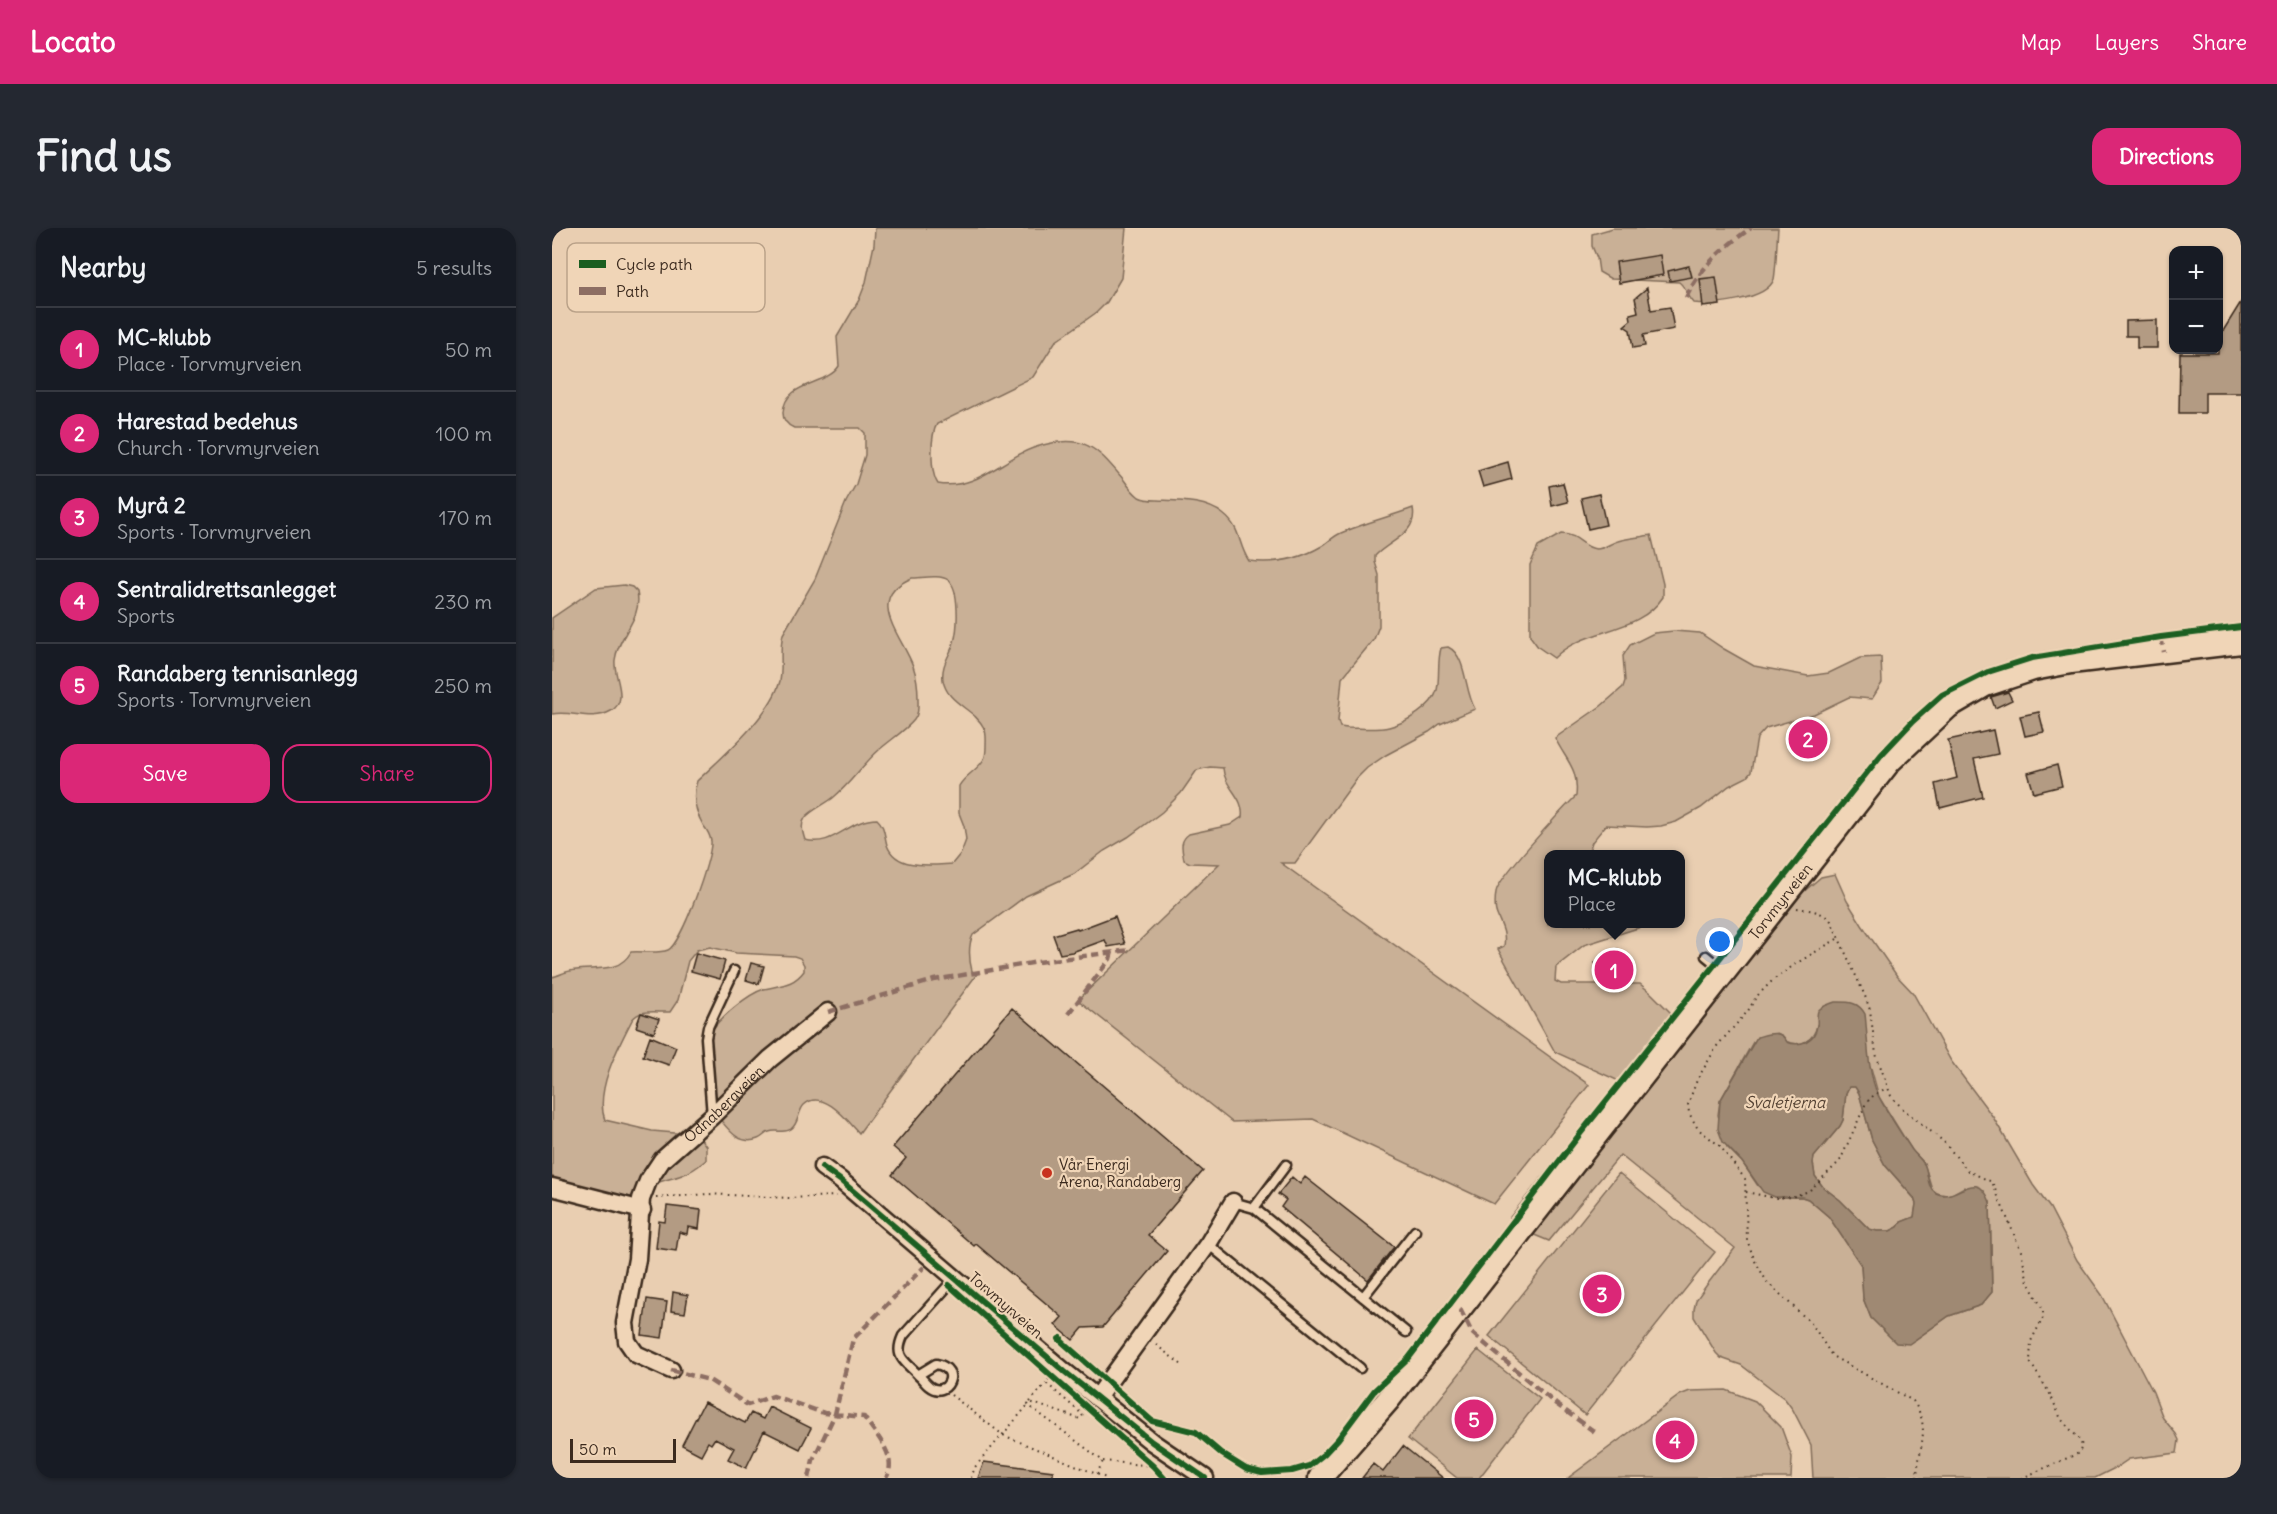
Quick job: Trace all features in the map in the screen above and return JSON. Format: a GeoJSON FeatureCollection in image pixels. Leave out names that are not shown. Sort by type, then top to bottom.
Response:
{"type":"FeatureCollection","features":[{"type":"Feature","properties":{"kind":"main road","name":"Torvmyrveien"},"geometry":{"type":"LineString","coordinates":[[1320,1478],[1389,1399],[1890,761],[1949,706],[1985,685],[2033,669],[2071,662],[2241,642]]}},
{"type":"Feature","properties":{"kind":"main road","name":"Torvmyrveien"},"geometry":{"type":"LineString","coordinates":[[1334,1478],[1389,1399]]}},
{"type":"Feature","properties":{"kind":"street","name":"Odnabergveien"},"geometry":{"type":"LineString","coordinates":[[671,1370],[636,1354],[627,1341],[625,1323],[637,1259],[642,1205],[648,1181],[662,1160],[712,1116],[770,1059],[828,1012]]}},
{"type":"Feature","properties":{"kind":"street","name":"Torvmyrveien"},"geometry":{"type":"LineString","coordinates":[[822,1167],[956,1278],[1094,1405],[1205,1478]]}},
{"type":"Feature","properties":{"kind":"street"},"geometry":{"type":"LineString","coordinates":[[552,1187],[642,1205]]}},
{"type":"Feature","properties":{"kind":"street"},"geometry":{"type":"LineString","coordinates":[[1094,1405],[1208,1244],[1233,1202]]}},
{"type":"Feature","properties":{"kind":"lane"},"geometry":{"type":"LineString","coordinates":[[1706,956],[1725,972]]}},
{"type":"Feature","properties":{"kind":"lane"},"geometry":{"type":"LineString","coordinates":[[712,1116],[706,1038],[708,1027],[734,971]]}},
{"type":"Feature","properties":{"kind":"lane"},"geometry":{"type":"LineString","coordinates":[[1254,1208],[1286,1165]]}},
{"type":"Feature","properties":{"kind":"lane"},"geometry":{"type":"LineString","coordinates":[[1233,1202],[1254,1208],[1406,1332]]}},
{"type":"Feature","properties":{"kind":"lane"},"geometry":{"type":"LineString","coordinates":[[1363,1297],[1414,1232]]}},
{"type":"Feature","properties":{"kind":"lane"},"geometry":{"type":"LineString","coordinates":[[1208,1244],[1360,1368]]}},
{"type":"Feature","properties":{"kind":"lane"},"geometry":{"type":"LineString","coordinates":[[918,1375],[936,1365],[948,1370],[951,1377],[943,1389],[936,1390],[929,1387],[901,1358],[900,1344],[903,1336],[956,1278]]}},
{"type":"Feature","properties":{"kind":"path"},"geometry":{"type":"LineString","coordinates":[[1778,905],[1810,909],[1826,916],[1870,1010],[1876,1054],[1887,1088],[1903,1109],[1944,1142],[1968,1171],[1992,1182],[2021,1251],[2028,1282],[2043,1310],[2043,1318],[2031,1341],[2030,1362],[2050,1394],[2061,1419],[2080,1440],[2082,1446],[2079,1453],[2022,1478]]}},
{"type":"Feature","properties":{"kind":"path"},"geometry":{"type":"LineString","coordinates":[[1838,939],[1781,974],[1756,997],[1748,1011],[1717,1046],[1690,1095],[1689,1113],[1698,1129],[1720,1146],[1745,1179],[1744,1204],[1747,1240],[1755,1261],[1767,1282],[1812,1324],[1832,1356],[1913,1401],[1921,1412],[1924,1438],[1918,1459],[1917,1478]]}},
{"type":"Feature","properties":{"kind":"path"},"geometry":{"type":"LineString","coordinates":[[1746,1192],[1775,1198],[1792,1197],[1809,1191],[1840,1161],[1866,1103],[1875,1094],[1887,1088]]}},
{"type":"Feature","properties":{"kind":"path"},"geometry":{"type":"LineString","coordinates":[[642,1205],[708,1194],[828,1198],[843,1194],[849,1188]]}},
{"type":"Feature","properties":{"kind":"path"},"geometry":{"type":"LineString","coordinates":[[1061,1338],[1059,1339],[1085,1361]]}},
{"type":"Feature","properties":{"kind":"path"},"geometry":{"type":"LineString","coordinates":[[1042,1369],[1094,1405]]}},
{"type":"Feature","properties":{"kind":"path"},"geometry":{"type":"LineString","coordinates":[[971,1478],[975,1467],[1051,1377]]}},
{"type":"Feature","properties":{"kind":"path"},"geometry":{"type":"LineString","coordinates":[[1029,1403],[1080,1419],[1083,1415],[1046,1383]]}},
{"type":"Feature","properties":{"kind":"path"},"geometry":{"type":"LineString","coordinates":[[943,1389],[1002,1435],[1106,1478]]}},
{"type":"Feature","properties":{"kind":"path"},"geometry":{"type":"LineString","coordinates":[[1029,1403],[1102,1461],[1153,1466]]}},
{"type":"Feature","properties":{"kind":"path"},"geometry":{"type":"LineString","coordinates":[[1144,1458],[1158,1472]]}},
{"type":"Feature","properties":{"kind":"path"},"geometry":{"type":"LineString","coordinates":[[1095,1478],[1102,1461]]}},
{"type":"Feature","properties":{"kind":"shaded area"},"geometry":{"type":"Polygon","coordinates":[[[875,228],[1126,228],[1121,278],[1107,302],[1097,312],[1055,342],[1033,377],[937,424],[933,436],[932,454],[933,472],[938,484],[953,485],[967,482],[1016,456],[1043,445],[1070,441],[1081,443],[1098,452],[1141,498],[1183,501],[1216,509],[1233,525],[1249,561],[1258,562],[1287,560],[1305,554],[1341,533],[1413,508],[1413,517],[1407,530],[1375,556],[1379,575],[1379,626],[1374,639],[1342,678],[1338,721],[1340,727],[1347,728],[1389,727],[1418,713],[1430,702],[1437,690],[1441,648],[1448,647],[1459,658],[1475,709],[1440,724],[1367,768],[1357,778],[1295,863],[1281,863],[1589,1085],[1494,1204],[1313,1119],[1232,1122],[1078,1000],[1219,864],[1190,863],[1184,860],[1182,849],[1182,842],[1189,834],[1230,825],[1242,817],[1238,798],[1224,775],[1223,768],[1210,767],[1197,770],[1181,793],[1162,812],[1128,837],[1104,851],[1074,874],[1026,896],[973,935],[970,943],[970,957],[972,971],[977,974],[859,1133],[834,1108],[819,1100],[804,1105],[796,1124],[791,1129],[772,1131],[758,1139],[751,1141],[740,1139],[726,1127],[715,1113],[711,1098],[708,1061],[711,1032],[742,1001],[764,989],[795,980],[804,971],[804,965],[800,958],[794,956],[736,953],[710,947],[697,950],[688,961],[678,1000],[670,1012],[644,1012],[632,1020],[605,1083],[602,1109],[605,1120],[652,1131],[698,1135],[706,1146],[706,1160],[689,1172],[649,1186],[636,1204],[552,1190],[552,977],[570,971],[612,967],[626,959],[631,952],[668,950],[674,944],[688,917],[707,864],[711,841],[696,809],[697,781],[744,735],[767,708],[775,694],[781,675],[783,634],[815,579],[846,502],[856,484],[865,455],[865,433],[860,428],[794,428],[786,422],[783,413],[790,395],[825,377],[839,366],[837,337],[859,300],[866,282],[874,245],[875,228]],[[940,577],[912,578],[898,586],[890,596],[888,607],[895,630],[913,666],[917,686],[916,718],[873,755],[840,792],[808,815],[803,821],[802,829],[805,840],[824,840],[858,823],[877,819],[883,828],[891,853],[898,859],[915,864],[952,864],[961,853],[966,840],[959,813],[959,786],[984,759],[986,734],[980,721],[950,695],[943,680],[943,669],[954,642],[956,628],[957,609],[952,584],[940,577]]]}},
{"type":"Feature","properties":{"kind":"shaded area"},"geometry":{"type":"Polygon","coordinates":[[[1613,228],[1778,228],[1774,279],[1761,292],[1738,300],[1694,303],[1679,282],[1611,279],[1599,272],[1592,246],[1592,234],[1613,228]]]}},
{"type":"Feature","properties":{"kind":"shaded area"},"geometry":{"type":"Polygon","coordinates":[[[1561,534],[1573,536],[1587,546],[1596,549],[1622,540],[1651,535],[1663,584],[1663,597],[1640,618],[1580,641],[1566,648],[1554,658],[1538,647],[1530,636],[1530,565],[1538,547],[1561,534]]]}},
{"type":"Feature","properties":{"kind":"shaded area"},"geometry":{"type":"Polygon","coordinates":[[[624,585],[632,587],[637,592],[638,602],[637,610],[615,660],[620,695],[617,706],[611,711],[596,716],[552,714],[552,618],[596,588],[624,585]]]}},
{"type":"Feature","properties":{"kind":"shaded area"},"geometry":{"type":"Polygon","coordinates":[[[1674,631],[1700,633],[1754,666],[1808,676],[1829,673],[1860,658],[1881,657],[1882,683],[1872,699],[1849,697],[1814,714],[1766,728],[1757,738],[1751,772],[1747,777],[1729,786],[1701,808],[1676,822],[1647,827],[1606,825],[1592,842],[1589,850],[1544,850],[1544,928],[1638,928],[1584,945],[1556,967],[1555,981],[1561,984],[1640,984],[1681,1023],[1788,905],[1821,877],[1835,874],[1847,901],[1862,925],[1897,976],[1913,993],[1951,1061],[1993,1117],[2033,1185],[2050,1208],[2077,1260],[2102,1295],[2153,1392],[2163,1418],[2179,1440],[2177,1453],[2129,1459],[2095,1478],[1813,1478],[1811,1445],[1785,1399],[1741,1365],[1721,1358],[1694,1317],[1696,1300],[1735,1248],[1620,1155],[1549,1241],[1532,1234],[1510,1217],[1619,1081],[1555,1052],[1498,949],[1504,946],[1504,937],[1495,909],[1496,892],[1507,873],[1576,796],[1574,771],[1555,738],[1601,706],[1623,687],[1625,681],[1623,656],[1630,645],[1654,633],[1674,631]],[[1817,1025],[1810,1039],[1802,1043],[1787,1042],[1777,1033],[1753,1042],[1720,1101],[1718,1115],[1727,1147],[1742,1162],[1758,1186],[1775,1197],[1808,1199],[1829,1217],[1861,1265],[1863,1298],[1871,1318],[1915,1340],[1949,1316],[1981,1305],[1992,1292],[1990,1202],[1964,1187],[1946,1195],[1932,1189],[1924,1163],[1913,1152],[1879,1097],[1871,1068],[1817,1025]]]}},
{"type":"Feature","properties":{"kind":"shaded area"},"geometry":{"type":"Polygon","coordinates":[[[1849,1087],[1855,1087],[1859,1093],[1872,1140],[1885,1165],[1914,1198],[1916,1204],[1914,1217],[1901,1222],[1898,1227],[1890,1231],[1869,1229],[1840,1200],[1823,1187],[1815,1176],[1814,1157],[1843,1120],[1846,1093],[1849,1087]]]}},
{"type":"Feature","properties":{"kind":"shaded area"},"geometry":{"type":"Polygon","coordinates":[[[1619,1173],[1715,1252],[1585,1415],[1489,1336],[1619,1173]]]}},
{"type":"Feature","properties":{"kind":"shaded area"},"geometry":{"type":"Polygon","coordinates":[[[1478,1350],[1540,1399],[1479,1478],[1457,1478],[1408,1439],[1478,1350]]]}},
{"type":"Feature","properties":{"kind":"shaded area"},"geometry":{"type":"Polygon","coordinates":[[[1726,1390],[1755,1401],[1781,1427],[1792,1457],[1791,1478],[1568,1478],[1680,1395],[1690,1391],[1726,1390]]]}},
{"type":"Feature","properties":{"kind":"water","name":"Svaletjerna"},"geometry":{"type":"Polygon","coordinates":[[[1835,1002],[1852,1003],[1865,1014],[1874,1086],[1894,1123],[1924,1164],[1929,1184],[1933,1190],[1943,1195],[1972,1186],[1978,1187],[1984,1191],[1990,1202],[1992,1292],[1981,1305],[1949,1316],[1909,1344],[1896,1343],[1871,1318],[1863,1298],[1861,1265],[1829,1217],[1808,1199],[1775,1197],[1763,1192],[1742,1162],[1723,1142],[1718,1129],[1720,1101],[1757,1037],[1778,1034],[1787,1042],[1802,1043],[1810,1039],[1816,1031],[1818,1011],[1823,1006],[1835,1002]],[[1849,1087],[1846,1093],[1843,1120],[1840,1126],[1814,1157],[1815,1176],[1823,1187],[1840,1200],[1869,1229],[1890,1231],[1898,1227],[1901,1222],[1914,1217],[1916,1204],[1914,1198],[1885,1165],[1872,1140],[1859,1093],[1855,1087],[1849,1087]]]}},
{"type":"Feature","properties":{"kind":"building"},"geometry":{"type":"Polygon","coordinates":[[[1660,255],[1663,275],[1619,283],[1616,262],[1660,255]]]}},
{"type":"Feature","properties":{"kind":"building"},"geometry":{"type":"Polygon","coordinates":[[[1689,266],[1692,277],[1670,281],[1668,271],[1689,266]]]}},
{"type":"Feature","properties":{"kind":"building"},"geometry":{"type":"Polygon","coordinates":[[[1716,277],[1720,305],[1703,307],[1700,279],[1716,277]]]}},
{"type":"Feature","properties":{"kind":"building"},"geometry":{"type":"Polygon","coordinates":[[[1647,288],[1651,310],[1670,307],[1674,329],[1643,335],[1645,346],[1633,348],[1630,330],[1624,326],[1631,320],[1630,314],[1638,312],[1635,298],[1647,288]]]}},
{"type":"Feature","properties":{"kind":"building"},"geometry":{"type":"Polygon","coordinates":[[[2241,302],[2241,393],[2205,393],[2205,413],[2179,413],[2180,354],[2223,354],[2223,331],[2241,302]]]}},
{"type":"Feature","properties":{"kind":"building"},"geometry":{"type":"Polygon","coordinates":[[[2157,320],[2157,348],[2137,348],[2137,336],[2126,336],[2126,321],[2157,320]]]}},
{"type":"Feature","properties":{"kind":"building"},"geometry":{"type":"Polygon","coordinates":[[[1508,462],[1512,479],[1483,487],[1478,471],[1508,462]]]}},
{"type":"Feature","properties":{"kind":"building"},"geometry":{"type":"Polygon","coordinates":[[[1563,483],[1568,502],[1552,506],[1549,486],[1563,483]]]}},
{"type":"Feature","properties":{"kind":"building"},"geometry":{"type":"Polygon","coordinates":[[[1599,494],[1606,525],[1588,529],[1581,498],[1599,494]]]}},
{"type":"Feature","properties":{"kind":"building"},"geometry":{"type":"Polygon","coordinates":[[[2008,692],[2012,700],[1995,708],[1991,697],[2008,692]]]}},
{"type":"Feature","properties":{"kind":"building"},"geometry":{"type":"Polygon","coordinates":[[[2039,712],[2044,732],[2025,736],[2020,716],[2039,712]]]}},
{"type":"Feature","properties":{"kind":"building"},"geometry":{"type":"Polygon","coordinates":[[[1811,722],[1821,749],[1805,755],[1795,728],[1811,722]]]}},
{"type":"Feature","properties":{"kind":"building"},"geometry":{"type":"Polygon","coordinates":[[[1993,730],[1998,754],[1974,759],[1983,797],[1940,808],[1935,784],[1957,778],[1948,740],[1993,730]]]}},
{"type":"Feature","properties":{"kind":"building"},"geometry":{"type":"Polygon","coordinates":[[[2057,765],[2062,786],[2034,793],[2028,773],[2057,765]]]}},
{"type":"Feature","properties":{"kind":"building"},"geometry":{"type":"Polygon","coordinates":[[[1115,916],[1125,944],[1108,947],[1105,940],[1060,954],[1053,935],[1077,928],[1078,930],[1115,916]]]}},
{"type":"Feature","properties":{"kind":"building"},"geometry":{"type":"Polygon","coordinates":[[[1618,949],[1633,976],[1610,990],[1595,963],[1618,949]]]}},
{"type":"Feature","properties":{"kind":"building"},"geometry":{"type":"Polygon","coordinates":[[[696,953],[725,961],[720,979],[691,971],[696,953]]]}},
{"type":"Feature","properties":{"kind":"building"},"geometry":{"type":"Polygon","coordinates":[[[751,963],[764,966],[759,984],[746,980],[751,963]]]}},
{"type":"Feature","properties":{"kind":"building","name":"Vår Energi Arena, Randaberg"},"geometry":{"type":"Polygon","coordinates":[[[1012,1008],[1203,1171],[1148,1235],[1167,1251],[1103,1327],[1083,1328],[1073,1340],[1055,1325],[1062,1317],[976,1244],[974,1246],[892,1175],[906,1158],[893,1147],[1012,1008]]]}},
{"type":"Feature","properties":{"kind":"building"},"geometry":{"type":"Polygon","coordinates":[[[641,1013],[659,1019],[654,1033],[636,1027],[641,1013]]]}},
{"type":"Feature","properties":{"kind":"building"},"geometry":{"type":"Polygon","coordinates":[[[650,1036],[676,1047],[669,1065],[643,1056],[650,1036]]]}},
{"type":"Feature","properties":{"kind":"building"},"geometry":{"type":"Polygon","coordinates":[[[1292,1177],[1300,1184],[1305,1177],[1394,1247],[1368,1280],[1281,1207],[1286,1200],[1278,1194],[1292,1177]]]}},
{"type":"Feature","properties":{"kind":"building"},"geometry":{"type":"Polygon","coordinates":[[[667,1206],[701,1210],[699,1229],[688,1227],[687,1234],[679,1232],[676,1251],[656,1248],[659,1221],[665,1222],[667,1206]]]}},
{"type":"Feature","properties":{"kind":"building"},"geometry":{"type":"Polygon","coordinates":[[[673,1292],[688,1295],[685,1313],[671,1311],[673,1292]]]}},
{"type":"Feature","properties":{"kind":"building"},"geometry":{"type":"Polygon","coordinates":[[[647,1299],[667,1302],[662,1338],[642,1335],[647,1299]]]}},
{"type":"Feature","properties":{"kind":"building"},"geometry":{"type":"Polygon","coordinates":[[[704,1402],[745,1423],[751,1413],[763,1419],[769,1407],[811,1428],[800,1449],[764,1431],[746,1468],[728,1459],[734,1448],[715,1438],[711,1444],[708,1442],[701,1455],[682,1445],[704,1402]]]}},
{"type":"Feature","properties":{"kind":"building"},"geometry":{"type":"Polygon","coordinates":[[[1403,1446],[1443,1478],[1362,1478],[1373,1464],[1383,1472],[1403,1446]]]}},
{"type":"Feature","properties":{"kind":"building"},"geometry":{"type":"Polygon","coordinates":[[[984,1462],[1053,1471],[1053,1478],[978,1478],[984,1462]]]}},
{"type":"Feature","properties":{"kind":"marked path"},"geometry":{"type":"LineString","coordinates":[[1686,298],[1698,277],[1714,258],[1751,228]]}},
{"type":"Feature","properties":{"kind":"marked path"},"geometry":{"type":"LineString","coordinates":[[2161,637],[2164,652]]}},
{"type":"Feature","properties":{"kind":"marked path"},"geometry":{"type":"LineString","coordinates":[[828,1012],[934,980],[1038,962],[1130,950]]}},
{"type":"Feature","properties":{"kind":"marked path"},"geometry":{"type":"LineString","coordinates":[[1068,1014],[1110,959],[1112,952]]}},
{"type":"Feature","properties":{"kind":"marked path"},"geometry":{"type":"LineString","coordinates":[[809,1478],[813,1460],[835,1414],[853,1339],[924,1267]]}},
{"type":"Feature","properties":{"kind":"marked path"},"geometry":{"type":"LineString","coordinates":[[1460,1309],[1472,1333],[1556,1404],[1595,1432]]}},
{"type":"Feature","properties":{"kind":"marked path"},"geometry":{"type":"LineString","coordinates":[[671,1370],[709,1380],[748,1405],[773,1396],[824,1413],[864,1417],[888,1454],[890,1462],[886,1478]]}},
{"type":"Feature","properties":{"kind":"cycle path"},"geometry":{"type":"LineString","coordinates":[[1061,1338],[1059,1339],[1152,1421],[1196,1432],[1222,1454],[1246,1469],[1262,1473],[1292,1471],[1309,1466],[1338,1439],[1374,1391],[1408,1359],[1580,1134],[1881,755],[1913,721],[1942,695],[1988,672],[2032,658],[2161,637],[2241,627]]}},
{"type":"Feature","properties":{"kind":"cycle path"},"geometry":{"type":"LineString","coordinates":[[822,1167],[1065,1372],[1152,1442],[1205,1478]]}},
{"type":"Feature","properties":{"kind":"cycle path"},"geometry":{"type":"LineString","coordinates":[[949,1285],[1164,1478]]}},
{"type":"Feature","properties":{"kind":"place","name":"Harestad bedehus"},"geometry":{"type":"Point","coordinates":[1808,739]}},
{"type":"Feature","properties":{"kind":"place","name":"MC-klubb"},"geometry":{"type":"Point","coordinates":[1614,970]}},
{"type":"Feature","properties":{"kind":"place","name":"Vår Energi Arena, Randaberg"},"geometry":{"type":"Point","coordinates":[1047,1173]}},
{"type":"Feature","properties":{"kind":"place","name":"Myrå 2"},"geometry":{"type":"Point","coordinates":[1602,1294]}},
{"type":"Feature","properties":{"kind":"place","name":"Randaberg tennisanlegg"},"geometry":{"type":"Point","coordinates":[1474,1419]}},
{"type":"Feature","properties":{"kind":"place","name":"Sentralidrettsanlegget"},"geometry":{"type":"Point","coordinates":[1675,1440]}}]}
